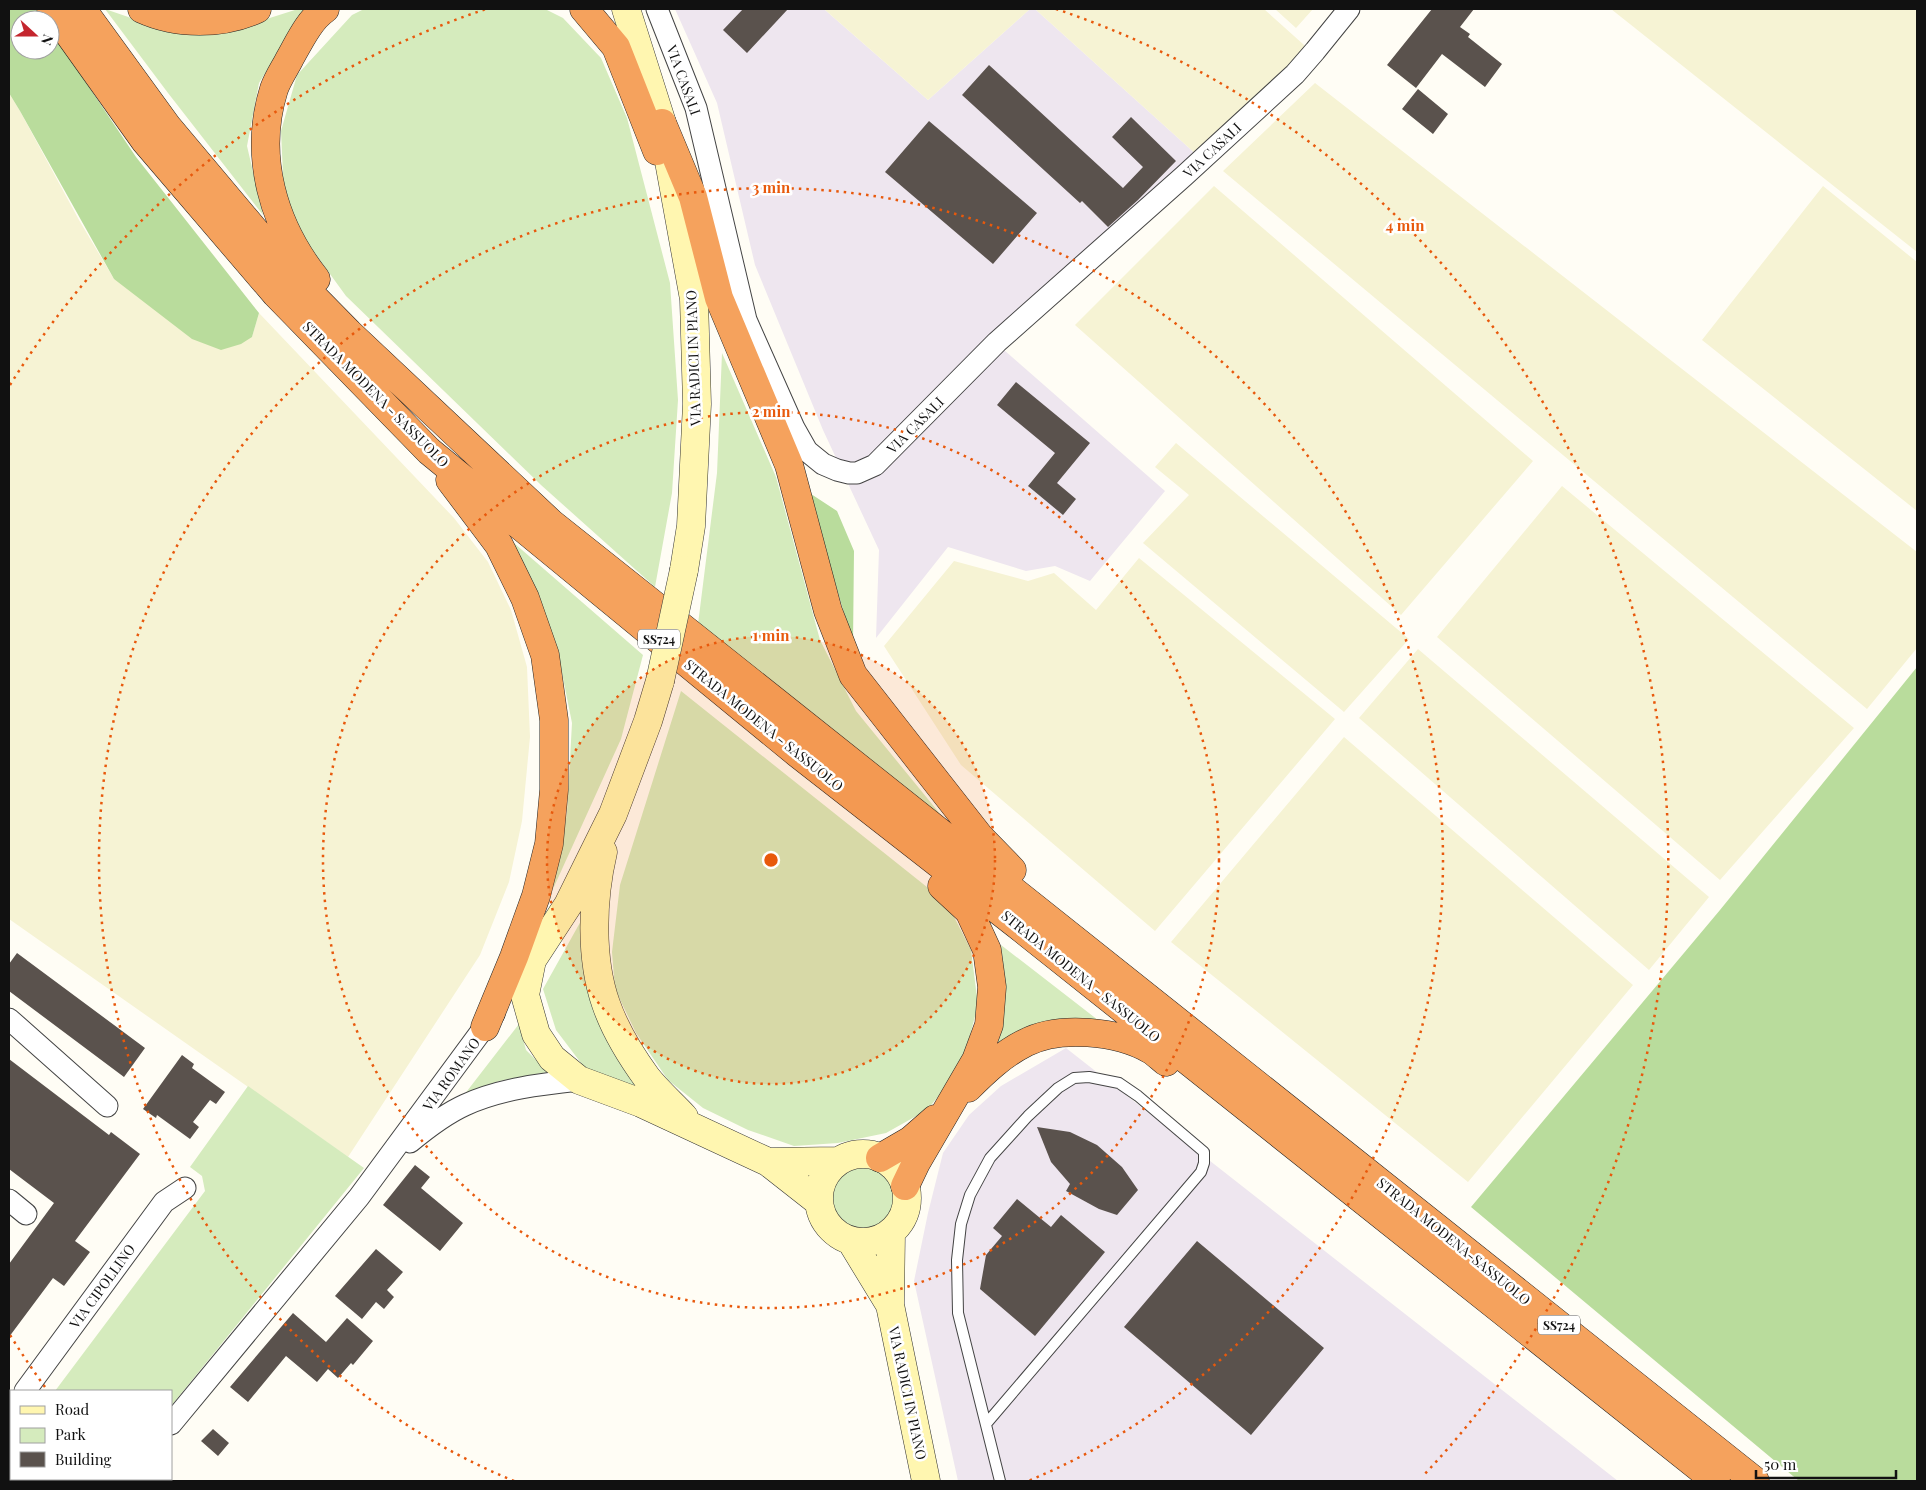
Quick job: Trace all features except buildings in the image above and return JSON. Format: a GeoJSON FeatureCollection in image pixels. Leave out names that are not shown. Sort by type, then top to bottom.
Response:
{"type":"FeatureCollection","features":[{"type":"Feature","properties":{"kind":"highway","name":"STRADA MODENA - SASSUOLO"},"geometry":{"type":"LineString","coordinates":[[51,9],[151,148],[276,294],[429,451],[797,753],[1016,924],[1322,1169],[1355,1178]]}},
{"type":"Feature","properties":{"kind":"highway","name":"STRADA MODENA - SASSUOLO"},"geometry":{"type":"LineString","coordinates":[[82,9],[167,126],[293,276],[349,333],[551,523],[1028,901],[1355,1178]]}},
{"type":"Feature","properties":{"kind":"highway"},"geometry":{"type":"LineString","coordinates":[[142,9],[155,15],[202,22],[248,13],[257,9]]}},
{"type":"Feature","properties":{"kind":"highway"},"geometry":{"type":"LineString","coordinates":[[325,9],[297,44],[275,88],[265,136],[271,190],[287,235],[303,263],[326,291],[349,333]]}},
{"type":"Feature","properties":{"kind":"highway"},"geometry":{"type":"LineString","coordinates":[[584,9],[616,47],[675,201]]}},
{"type":"Feature","properties":{"kind":"highway"},"geometry":{"type":"LineString","coordinates":[[662,123],[693,197],[719,298],[789,465],[828,611],[853,675],[979,836],[1098,960]]}},
{"type":"Feature","properties":{"kind":"highway"},"geometry":{"type":"LineString","coordinates":[[429,451],[499,545],[525,598],[545,655],[554,720],[554,790],[549,844],[536,896],[514,957],[485,1027]]}},
{"type":"Feature","properties":{"kind":"highway"},"geometry":{"type":"LineString","coordinates":[[797,753],[969,911],[987,950],[992,987],[989,1025],[976,1060],[916,1163],[905,1186]]}},
{"type":"Feature","properties":{"kind":"highway"},"geometry":{"type":"LineString","coordinates":[[880,1158],[911,1140],[1001,1058],[1027,1042],[1058,1034],[1089,1032],[1119,1037],[1151,1050],[1296,1164],[1322,1169]]}},
{"type":"Feature","properties":{"kind":"highway","name":"STRADA MODENA-SASSUOLO"},"geometry":{"type":"LineString","coordinates":[[1355,1178],[1716,1481]]}},
{"type":"Feature","properties":{"kind":"highway","name":"STRADA MODENA-SASSUOLO"},"geometry":{"type":"LineString","coordinates":[[1355,1178],[1755,1481]]}},
{"type":"Feature","properties":{"kind":"street","name":"VIA RADICI IN PIANO"},"geometry":{"type":"LineString","coordinates":[[626,9],[662,123],[694,299],[697,404],[691,526],[684,570],[660,682]]}},
{"type":"Feature","properties":{"kind":"street","name":"VIA CASALI"},"geometry":{"type":"LineString","coordinates":[[657,9],[696,108],[746,320],[794,428],[807,451],[823,464],[849,473],[875,465],[997,342],[1184,176],[1295,74],[1349,9]]}},
{"type":"Feature","properties":{"kind":"street","name":"VIA ROMANO"},"geometry":{"type":"LineString","coordinates":[[172,1423],[385,1163],[532,960],[568,905],[613,814],[648,721],[660,682]]}},
{"type":"Feature","properties":{"kind":"street"},"geometry":{"type":"LineString","coordinates":[[613,814],[598,872],[594,918],[597,965],[606,1004],[625,1045],[644,1072],[690,1124]]}},
{"type":"Feature","properties":{"kind":"street"},"geometry":{"type":"LineString","coordinates":[[532,960],[525,995],[536,1034],[552,1058],[579,1080],[690,1124],[768,1162],[819,1202]]}},
{"type":"Feature","properties":{"kind":"street"},"geometry":{"type":"LineString","coordinates":[[9,1020],[107,1106]]}},
{"type":"Feature","properties":{"kind":"street"},"geometry":{"type":"LineString","coordinates":[[385,1163],[429,1127],[465,1105],[523,1088],[579,1080]]}},
{"type":"Feature","properties":{"kind":"street"},"geometry":{"type":"LineString","coordinates":[[768,1162],[838,1161],[866,1154],[891,1164],[900,1174],[905,1186],[907,1199],[905,1212],[900,1223],[891,1233],[879,1240],[865,1243],[851,1241],[839,1236],[829,1227],[822,1216],[819,1190],[823,1179],[838,1161]]}},
{"type":"Feature","properties":{"kind":"street","name":"VIA CIPOLLINO"},"geometry":{"type":"LineString","coordinates":[[26,1390],[164,1202],[185,1188]]}},
{"type":"Feature","properties":{"kind":"street"},"geometry":{"type":"LineString","coordinates":[[9,1200],[26,1214]]}},
{"type":"Feature","properties":{"kind":"street","name":"VIA RADICI IN PIANO"},"geometry":{"type":"LineString","coordinates":[[891,1233],[890,1305],[926,1481]]}},
{"type":"Feature","properties":{"kind":"street","name":"VIA RADICI IN PIANO"},"geometry":{"type":"LineString","coordinates":[[851,1241],[890,1305]]}},
{"type":"Feature","properties":{"kind":"lane"},"geometry":{"type":"LineString","coordinates":[[986,1424],[1201,1172],[1204,1163],[1204,1152],[1138,1096],[1119,1083],[1089,1077],[1074,1078],[1058,1088],[1028,1116],[990,1158],[970,1195],[961,1224],[957,1260],[958,1313],[1000,1481]]}},
{"type":"Feature","properties":{"kind":"shaded area"},"geometry":{"type":"Polygon","coordinates":[[[675,9],[824,9],[928,100],[1030,9],[1035,9],[1208,165],[1004,350],[1165,491],[1090,581],[1055,566],[1026,571],[948,547],[876,638],[879,550],[823,430],[755,265],[717,103],[675,9]]]}},
{"type":"Feature","properties":{"kind":"shaded area"},"geometry":{"type":"Polygon","coordinates":[[[824,9],[1030,9],[928,100],[824,9]]]}},
{"type":"Feature","properties":{"kind":"shaded area"},"geometry":{"type":"Polygon","coordinates":[[[1035,9],[1264,9],[1313,53],[1208,165],[1035,9]]]}},
{"type":"Feature","properties":{"kind":"shaded area"},"geometry":{"type":"Polygon","coordinates":[[[1275,9],[1313,9],[1296,28],[1275,9]]]}},
{"type":"Feature","properties":{"kind":"shaded area"},"geometry":{"type":"Polygon","coordinates":[[[1611,9],[1917,9],[1917,252],[1811,168],[1611,9]]]}},
{"type":"Feature","properties":{"kind":"shaded area"},"geometry":{"type":"Polygon","coordinates":[[[1315,83],[1917,552],[1917,648],[1867,709],[1223,171],[1315,83]]]}},
{"type":"Feature","properties":{"kind":"shaded area"},"geometry":{"type":"Polygon","coordinates":[[[9,93],[114,279],[252,337],[259,313],[454,518],[488,562],[511,610],[527,667],[530,737],[522,821],[509,882],[480,955],[348,1157],[9,919],[9,93]]]}},
{"type":"Feature","properties":{"kind":"shaded area"},"geometry":{"type":"Polygon","coordinates":[[[1214,186],[1533,461],[1401,615],[1075,325],[1214,186]]]}},
{"type":"Feature","properties":{"kind":"shaded area"},"geometry":{"type":"Polygon","coordinates":[[[1823,186],[1917,262],[1917,511],[1702,340],[1823,186]]]}},
{"type":"Feature","properties":{"kind":"shaded area"},"geometry":{"type":"Polygon","coordinates":[[[1176,443],[1409,639],[1344,712],[1143,543],[1189,495],[1155,467],[1176,443]]]}},
{"type":"Feature","properties":{"kind":"shaded area"},"geometry":{"type":"Polygon","coordinates":[[[1562,486],[1854,728],[1720,880],[1437,637],[1562,486]]]}},
{"type":"Feature","properties":{"kind":"shaded area"},"geometry":{"type":"Polygon","coordinates":[[[1139,558],[1335,719],[1155,931],[961,765],[884,646],[954,561],[1028,581],[1054,573],[1096,610],[1139,558]]]}},
{"type":"Feature","properties":{"kind":"shaded area"},"geometry":{"type":"Polygon","coordinates":[[[1418,649],[1709,897],[1649,970],[1359,718],[1418,649]]]}},
{"type":"Feature","properties":{"kind":"shaded area"},"geometry":{"type":"Polygon","coordinates":[[[1344,737],[1633,985],[1468,1182],[1171,942],[1344,737]]]}},
{"type":"Feature","properties":{"kind":"shaded area"},"geometry":{"type":"Polygon","coordinates":[[[1066,1048],[1618,1481],[958,1481],[914,1281],[928,1213],[943,1153],[969,1115],[1001,1086],[1066,1048]]]}},
{"type":"Feature","properties":{"kind":"green space"},"geometry":{"type":"Polygon","coordinates":[[[9,9],[36,9],[10,10],[10,60],[60,60],[60,44],[136,157],[259,313],[252,337],[241,344],[221,350],[192,339],[114,279],[9,93],[9,9]]]}},
{"type":"Feature","properties":{"kind":"green space"},"geometry":{"type":"Polygon","coordinates":[[[105,9],[169,31],[223,33],[298,9],[305,9],[259,83],[247,146],[263,215],[168,93],[105,9]]]}},
{"type":"Feature","properties":{"kind":"green space"},"geometry":{"type":"Polygon","coordinates":[[[364,9],[545,9],[563,18],[601,58],[627,118],[670,283],[678,400],[672,493],[655,587],[541,485],[346,296],[306,241],[284,197],[281,131],[297,75],[352,15],[364,9]]]}},
{"type":"Feature","properties":{"kind":"green space"},"geometry":{"type":"Polygon","coordinates":[[[722,353],[776,477],[820,640],[856,711],[945,820],[698,624],[717,473],[722,353]]]}},
{"type":"Feature","properties":{"kind":"green space"},"geometry":{"type":"Polygon","coordinates":[[[808,492],[837,511],[854,551],[853,643],[808,492]]]}},
{"type":"Feature","properties":{"kind":"green space"},"geometry":{"type":"Polygon","coordinates":[[[514,543],[643,655],[621,739],[553,889],[567,813],[572,723],[556,643],[514,543]]]}},
{"type":"Feature","properties":{"kind":"green space"},"geometry":{"type":"Polygon","coordinates":[[[1917,667],[1917,1481],[1799,1481],[1471,1207],[1720,910],[1917,667]]]}},
{"type":"Feature","properties":{"kind":"green space"},"geometry":{"type":"Polygon","coordinates":[[[681,691],[947,903],[971,950],[978,1005],[961,1069],[927,1110],[886,1133],[838,1143],[794,1146],[748,1130],[703,1108],[668,1080],[636,1033],[615,989],[612,952],[620,885],[681,691]]]}},
{"type":"Feature","properties":{"kind":"green space"},"geometry":{"type":"Polygon","coordinates":[[[582,919],[641,1090],[584,1067],[556,1030],[543,989],[582,919]]]}},
{"type":"Feature","properties":{"kind":"green space"},"geometry":{"type":"Polygon","coordinates":[[[1001,945],[1107,1027],[995,1055],[1003,1020],[1005,978],[1001,945]]]}},
{"type":"Feature","properties":{"kind":"green space"},"geometry":{"type":"Polygon","coordinates":[[[519,1024],[526,1050],[548,1072],[499,1081],[464,1095],[519,1024]]]}},
{"type":"Feature","properties":{"kind":"green space"},"geometry":{"type":"Polygon","coordinates":[[[248,1086],[364,1168],[172,1405],[172,1390],[56,1390],[205,1191],[202,1176],[190,1167],[248,1086]]]}},
{"type":"Feature","properties":{"kind":"green space"},"geometry":{"type":"Polygon","coordinates":[[[862,1163],[875,1166],[887,1173],[894,1185],[897,1198],[894,1211],[887,1223],[875,1230],[862,1233],[849,1230],[837,1223],[830,1211],[827,1198],[830,1185],[837,1173],[849,1166],[862,1163]]]}}]}
